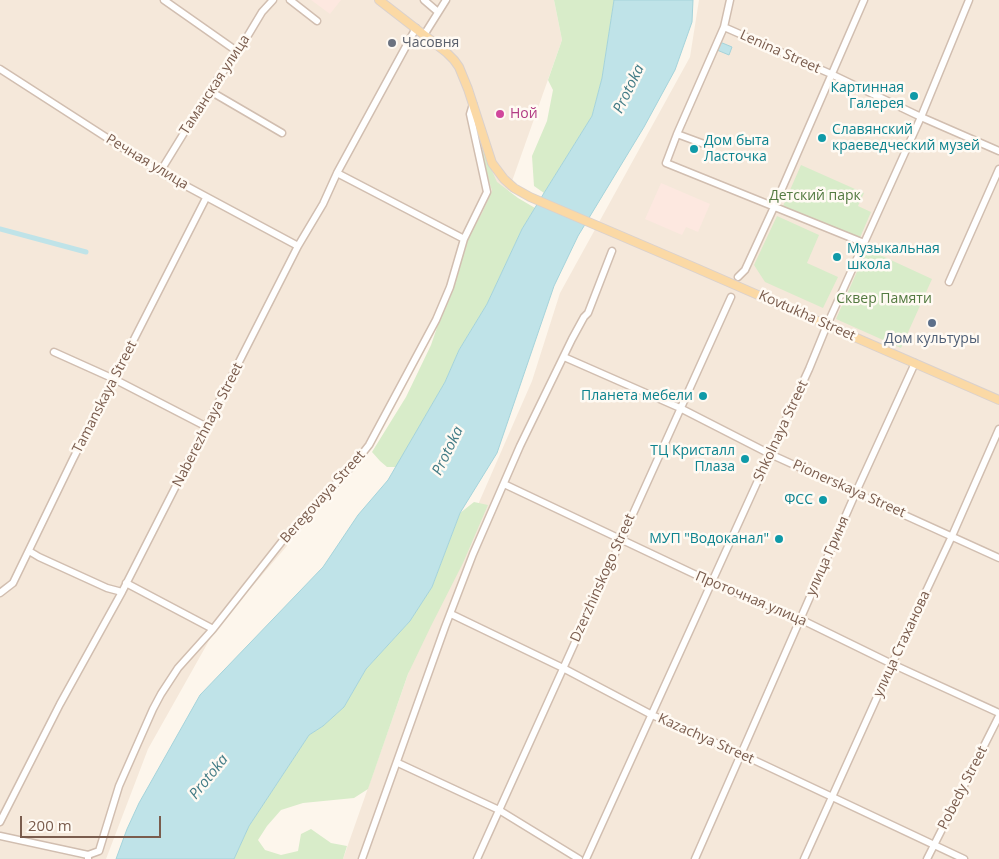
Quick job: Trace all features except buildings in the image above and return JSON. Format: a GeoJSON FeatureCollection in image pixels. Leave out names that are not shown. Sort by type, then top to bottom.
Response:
{"type":"FeatureCollection","features":[{"type":"Feature","properties":{"kind":"main road"},"geometry":{"type":"LineString","coordinates":[[379,0],[454,60],[464,78],[473,104]]}},
{"type":"Feature","properties":{"kind":"main road","name":"Kovtukha Street"},"geometry":{"type":"LineString","coordinates":[[473,104],[489,154],[498,171],[514,188],[614,234],[999,400]]}},
{"type":"Feature","properties":{"kind":"street"},"geometry":{"type":"LineString","coordinates":[[164,0],[238,52]]}},
{"type":"Feature","properties":{"kind":"street","name":"Таманская улица"},"geometry":{"type":"LineString","coordinates":[[160,172],[210,91],[238,52],[262,12],[273,0]]}},
{"type":"Feature","properties":{"kind":"street"},"geometry":{"type":"LineString","coordinates":[[290,0],[317,21]]}},
{"type":"Feature","properties":{"kind":"street"},"geometry":{"type":"LineString","coordinates":[[424,0],[438,12]]}},
{"type":"Feature","properties":{"kind":"street"},"geometry":{"type":"LineString","coordinates":[[424,35],[446,0]]}},
{"type":"Feature","properties":{"kind":"street"},"geometry":{"type":"LineString","coordinates":[[730,0],[724,27],[666,163],[864,243]]}},
{"type":"Feature","properties":{"kind":"street"},"geometry":{"type":"LineString","coordinates":[[738,277],[745,270],[774,207],[864,0]]}},
{"type":"Feature","properties":{"kind":"street","name":"Shkolnaya Street"},"geometry":{"type":"LineString","coordinates":[[586,859],[809,369],[921,117],[969,0]]}},
{"type":"Feature","properties":{"kind":"street","name":"Lenina Street"},"geometry":{"type":"LineString","coordinates":[[724,27],[999,151]]}},
{"type":"Feature","properties":{"kind":"street","name":"Naberezhnaya Street"},"geometry":{"type":"LineString","coordinates":[[0,822],[60,704],[122,592],[298,246],[323,204],[337,173],[416,28]]}},
{"type":"Feature","properties":{"kind":"street","name":"Речная улица"},"geometry":{"type":"LineString","coordinates":[[0,69],[160,172],[298,246]]}},
{"type":"Feature","properties":{"kind":"street"},"geometry":{"type":"LineString","coordinates":[[210,91],[282,133]]}},
{"type":"Feature","properties":{"kind":"street","name":"Beregovaya Street"},"geometry":{"type":"LineString","coordinates":[[88,857],[99,852],[119,786],[161,694],[178,668],[214,629],[287,535],[354,464],[368,445],[436,320],[450,287],[464,238],[488,192],[470,114],[473,104]]}},
{"type":"Feature","properties":{"kind":"street"},"geometry":{"type":"LineString","coordinates":[[677,134],[704,144]]}},
{"type":"Feature","properties":{"kind":"street"},"geometry":{"type":"LineString","coordinates":[[949,282],[999,169]]}},
{"type":"Feature","properties":{"kind":"street"},"geometry":{"type":"LineString","coordinates":[[337,173],[464,238]]}},
{"type":"Feature","properties":{"kind":"street","name":"Tamanskaya Street"},"geometry":{"type":"LineString","coordinates":[[0,593],[13,583],[73,459],[206,198]]}},
{"type":"Feature","properties":{"kind":"street"},"geometry":{"type":"LineString","coordinates":[[362,859],[473,554],[520,446],[584,317],[588,313],[612,251]]}},
{"type":"Feature","properties":{"kind":"street","name":"Dzerzhinskogo Street"},"geometry":{"type":"LineString","coordinates":[[477,859],[731,297]]}},
{"type":"Feature","properties":{"kind":"street"},"geometry":{"type":"LineString","coordinates":[[54,352],[114,379],[207,427]]}},
{"type":"Feature","properties":{"kind":"street","name":"Pionerskaya Street"},"geometry":{"type":"LineString","coordinates":[[564,357],[680,408],[770,454],[999,558]]}},
{"type":"Feature","properties":{"kind":"street","name":"улица Гриня"},"geometry":{"type":"LineString","coordinates":[[694,859],[915,363]]}},
{"type":"Feature","properties":{"kind":"street","name":"улица Стаханова"},"geometry":{"type":"LineString","coordinates":[[804,859],[999,429]]}},
{"type":"Feature","properties":{"kind":"street","name":"Проточная улица"},"geometry":{"type":"LineString","coordinates":[[504,484],[711,582],[800,619],[999,715]]}},
{"type":"Feature","properties":{"kind":"street"},"geometry":{"type":"LineString","coordinates":[[29,551],[107,588],[122,592]]}},
{"type":"Feature","properties":{"kind":"street"},"geometry":{"type":"LineString","coordinates":[[126,584],[214,629]]}},
{"type":"Feature","properties":{"kind":"street","name":"Kazachya Street"},"geometry":{"type":"LineString","coordinates":[[451,614],[563,668],[652,715],[964,859]]}},
{"type":"Feature","properties":{"kind":"street","name":"Pobedy Street"},"geometry":{"type":"LineString","coordinates":[[927,859],[999,715]]}},
{"type":"Feature","properties":{"kind":"street"},"geometry":{"type":"LineString","coordinates":[[398,763],[499,810],[579,859]]}},
{"type":"Feature","properties":{"kind":"street"},"geometry":{"type":"LineString","coordinates":[[0,836],[88,857]]}},
{"type":"Feature","properties":{"kind":"shaded area"},"geometry":{"type":"Polygon","coordinates":[[[0,0],[554,0],[562,40],[505,201],[369,450],[215,630],[148,749],[106,859],[0,859],[0,0]]]}},
{"type":"Feature","properties":{"kind":"shaded area"},"geometry":{"type":"Polygon","coordinates":[[[311,0],[341,0],[330,14],[311,0]]]}},
{"type":"Feature","properties":{"kind":"shaded area"},"geometry":{"type":"Polygon","coordinates":[[[699,0],[999,0],[999,859],[343,859],[425,626],[532,381],[560,293],[690,57],[699,0]]]}},
{"type":"Feature","properties":{"kind":"shaded area"},"geometry":{"type":"Polygon","coordinates":[[[661,183],[710,204],[698,232],[686,227],[682,235],[645,219],[661,183]]]}},
{"type":"Feature","properties":{"kind":"green space"},"geometry":{"type":"Polygon","coordinates":[[[554,0],[614,0],[602,78],[592,116],[544,193],[534,186],[532,156],[547,121],[553,90],[548,80],[562,40],[554,0]]]}},
{"type":"Feature","properties":{"kind":"green space"},"geometry":{"type":"Polygon","coordinates":[[[481,146],[497,182],[535,208],[522,229],[487,304],[459,350],[445,382],[396,467],[387,467],[372,452],[406,397],[431,345],[467,240],[492,191],[481,146]]]}},
{"type":"Feature","properties":{"kind":"green space","name":"Детский парк"},"geometry":{"type":"Polygon","coordinates":[[[801,165],[864,193],[858,206],[871,212],[859,240],[783,206],[801,165]]]}},
{"type":"Feature","properties":{"kind":"green space"},"geometry":{"type":"Polygon","coordinates":[[[777,216],[819,235],[807,263],[838,277],[823,308],[765,282],[754,265],[777,216]]]}},
{"type":"Feature","properties":{"kind":"green space","name":"Сквер Памяти"},"geometry":{"type":"Polygon","coordinates":[[[867,249],[932,279],[901,348],[836,319],[867,249]]]}},
{"type":"Feature","properties":{"kind":"green space"},"geometry":{"type":"Polygon","coordinates":[[[474,502],[488,505],[463,563],[408,674],[368,789],[354,798],[303,803],[281,810],[258,840],[265,850],[281,855],[298,851],[301,834],[311,829],[331,843],[347,846],[343,859],[234,859],[249,826],[309,735],[323,726],[344,707],[366,669],[410,621],[432,587],[460,513],[474,502]]]}},
{"type":"Feature","properties":{"kind":"water","name":"Protoka"},"geometry":{"type":"Polygon","coordinates":[[[614,0],[693,0],[692,22],[675,70],[644,127],[578,236],[554,286],[497,453],[460,513],[432,587],[410,621],[366,669],[344,707],[323,726],[309,735],[249,826],[234,859],[116,859],[139,803],[200,695],[323,567],[358,515],[388,480],[445,382],[459,350],[487,304],[522,229],[592,116],[602,78],[614,0]]]}},
{"type":"Feature","properties":{"kind":"water"},"geometry":{"type":"Polygon","coordinates":[[[720,42],[732,47],[729,55],[717,50],[720,42]]]}},
{"type":"Feature","properties":{"kind":"waterway"},"geometry":{"type":"LineString","coordinates":[[0,229],[86,252]]}},
{"type":"Feature","properties":{"kind":"place","name":"Часовня"},"geometry":{"type":"Point","coordinates":[392,43]}},
{"type":"Feature","properties":{"kind":"place","name":"Картинная Галерея"},"geometry":{"type":"Point","coordinates":[914,96]}},
{"type":"Feature","properties":{"kind":"place","name":"Ной"},"geometry":{"type":"Point","coordinates":[500,114]}},
{"type":"Feature","properties":{"kind":"place","name":"Славянский краеведческий музей"},"geometry":{"type":"Point","coordinates":[822,138]}},
{"type":"Feature","properties":{"kind":"place","name":"Дом быта Ласточка"},"geometry":{"type":"Point","coordinates":[694,149]}},
{"type":"Feature","properties":{"kind":"place","name":"Музыкальная школа"},"geometry":{"type":"Point","coordinates":[837,257]}},
{"type":"Feature","properties":{"kind":"place","name":"Дом культуры"},"geometry":{"type":"Point","coordinates":[932,323]}},
{"type":"Feature","properties":{"kind":"place","name":"Планета мебели"},"geometry":{"type":"Point","coordinates":[703,396]}},
{"type":"Feature","properties":{"kind":"place","name":"ТЦ Кристалл Плаза"},"geometry":{"type":"Point","coordinates":[745,459]}},
{"type":"Feature","properties":{"kind":"place","name":"ФСС"},"geometry":{"type":"Point","coordinates":[823,500]}},
{"type":"Feature","properties":{"kind":"place","name":"МУП \"Водоканал\""},"geometry":{"type":"Point","coordinates":[779,539]}}]}
